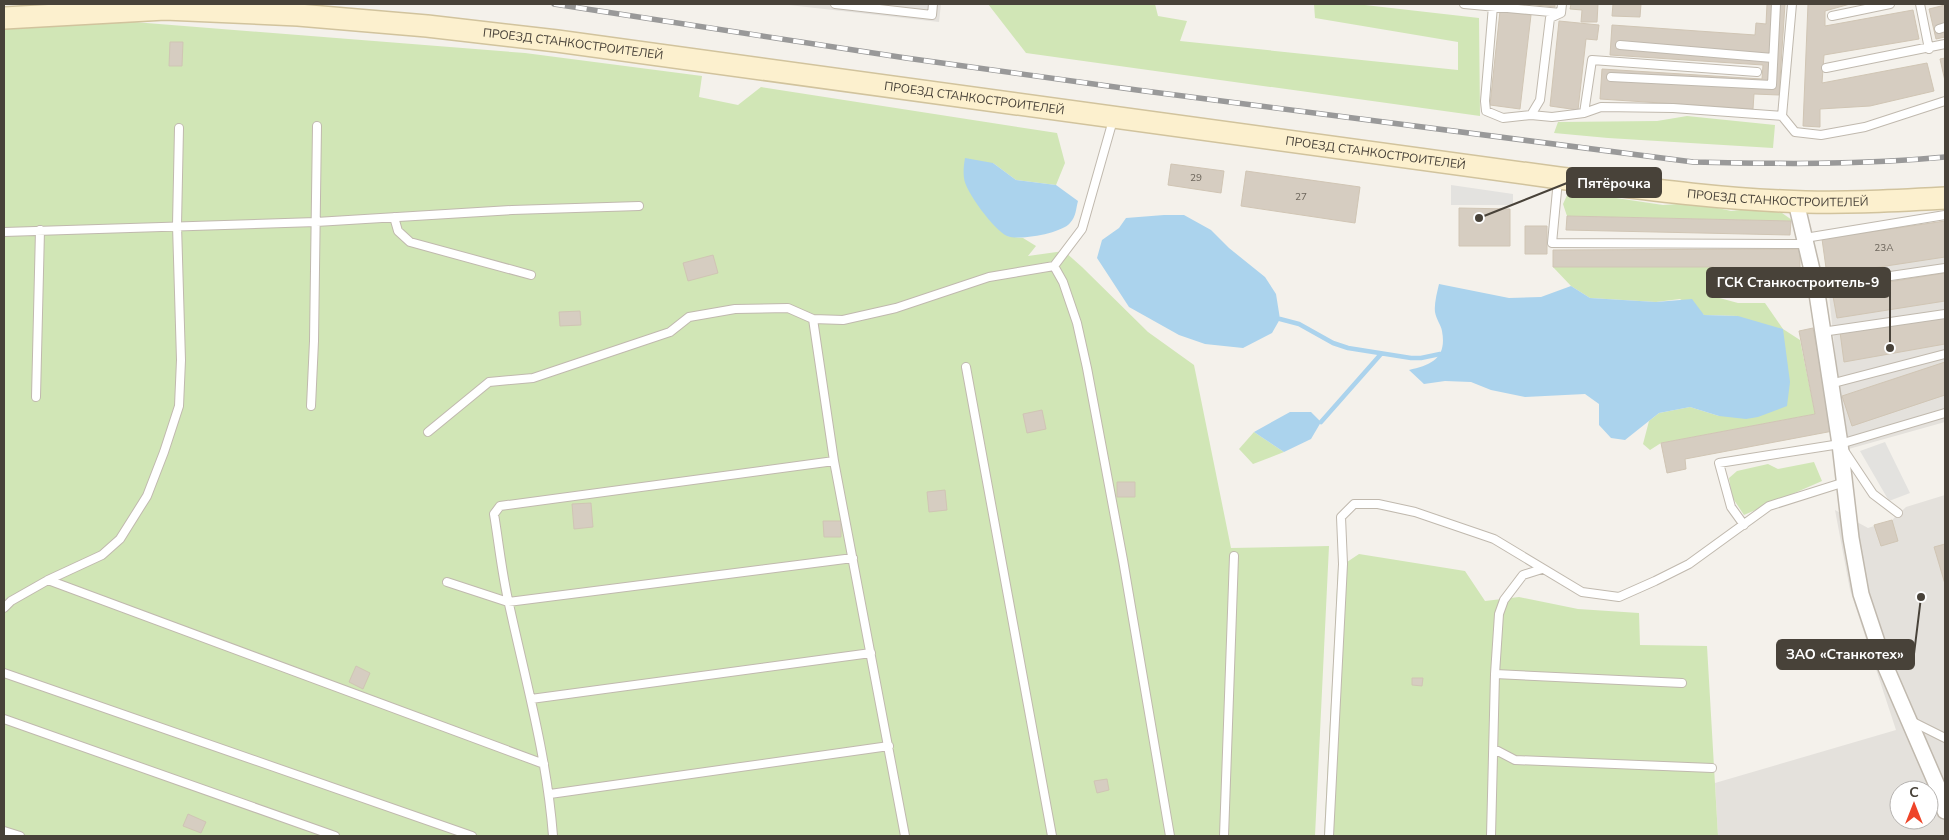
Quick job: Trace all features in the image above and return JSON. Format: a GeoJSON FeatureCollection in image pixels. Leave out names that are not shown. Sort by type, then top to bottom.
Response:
{"type":"FeatureCollection","features":[{"type":"Feature","properties":{"kind":"main road","name":"ПРОЕЗД СТАНКОСТРОИТЕЛЕЙ"},"geometry":{"type":"LineString","coordinates":[[4,18],[165,9],[298,15],[427,26],[557,41],[1559,178],[1719,197],[1796,202],[1891,212],[1945,198]]}},
{"type":"Feature","properties":{"kind":"street"},"geometry":{"type":"LineString","coordinates":[[1796,202],[1816,287],[1840,444],[1851,538],[1861,594],[1884,663],[1939,790],[1945,811]]}},
{"type":"Feature","properties":{"kind":"lane"},"geometry":{"type":"LineString","coordinates":[[835,4],[932,15],[933,4]]}},
{"type":"Feature","properties":{"kind":"lane"},"geometry":{"type":"LineString","coordinates":[[1464,4],[1561,13]]}},
{"type":"Feature","properties":{"kind":"lane"},"geometry":{"type":"LineString","coordinates":[[1561,13],[1562,4]]}},
{"type":"Feature","properties":{"kind":"lane"},"geometry":{"type":"LineString","coordinates":[[1611,77],[1772,86],[1776,4]]}},
{"type":"Feature","properties":{"kind":"lane"},"geometry":{"type":"LineString","coordinates":[[1792,4],[1782,116],[1795,132],[1821,134],[1865,126],[1945,101]]}},
{"type":"Feature","properties":{"kind":"lane"},"geometry":{"type":"LineString","coordinates":[[1832,16],[1890,4]]}},
{"type":"Feature","properties":{"kind":"lane"},"geometry":{"type":"LineString","coordinates":[[1920,4],[1929,49]]}},
{"type":"Feature","properties":{"kind":"lane"},"geometry":{"type":"LineString","coordinates":[[1492,6],[1485,101],[1486,111],[1503,118],[1531,115],[1552,117],[1584,113],[1601,107],[1673,108],[1782,116]]}},
{"type":"Feature","properties":{"kind":"lane"},"geometry":{"type":"LineString","coordinates":[[1531,115],[1540,100],[1550,18],[1561,13]]}},
{"type":"Feature","properties":{"kind":"lane"},"geometry":{"type":"LineString","coordinates":[[1826,68],[1929,49],[1945,44]]}},
{"type":"Feature","properties":{"kind":"lane"},"geometry":{"type":"LineString","coordinates":[[1620,45],[1773,58]]}},
{"type":"Feature","properties":{"kind":"lane"},"geometry":{"type":"LineString","coordinates":[[1584,113],[1592,60],[1757,72]]}},
{"type":"Feature","properties":{"kind":"lane"},"geometry":{"type":"LineString","coordinates":[[428,432],[489,382],[533,378],[670,332],[689,317],[734,309],[788,308],[813,319],[843,320],[896,308],[989,277],[1054,266],[1082,228],[1114,118]]}},
{"type":"Feature","properties":{"kind":"lane"},"geometry":{"type":"LineString","coordinates":[[311,406],[317,126]]}},
{"type":"Feature","properties":{"kind":"lane"},"geometry":{"type":"LineString","coordinates":[[4,608],[11,601],[48,580],[102,555],[120,540],[147,496],[164,452],[179,406],[181,360],[177,225],[179,128]]}},
{"type":"Feature","properties":{"kind":"lane"},"geometry":{"type":"LineString","coordinates":[[1559,178],[1552,243],[1806,241],[1891,212],[1945,215]]}},
{"type":"Feature","properties":{"kind":"lane"},"geometry":{"type":"LineString","coordinates":[[4,232],[316,222],[512,210],[639,206]]}},
{"type":"Feature","properties":{"kind":"lane"},"geometry":{"type":"LineString","coordinates":[[394,217],[398,231],[410,242],[530,275]]}},
{"type":"Feature","properties":{"kind":"lane"},"geometry":{"type":"LineString","coordinates":[[36,397],[40,230]]}},
{"type":"Feature","properties":{"kind":"lane"},"geometry":{"type":"LineString","coordinates":[[1054,266],[1063,282],[1077,323],[1089,377],[1123,560],[1170,836]]}},
{"type":"Feature","properties":{"kind":"lane"},"geometry":{"type":"LineString","coordinates":[[1724,287],[1816,287],[1945,268]]}},
{"type":"Feature","properties":{"kind":"lane"},"geometry":{"type":"LineString","coordinates":[[1822,332],[1945,314]]}},
{"type":"Feature","properties":{"kind":"lane"},"geometry":{"type":"LineString","coordinates":[[813,319],[834,461],[905,836]]}},
{"type":"Feature","properties":{"kind":"lane"},"geometry":{"type":"LineString","coordinates":[[1830,384],[1945,354]]}},
{"type":"Feature","properties":{"kind":"lane"},"geometry":{"type":"LineString","coordinates":[[966,367],[1052,836]]}},
{"type":"Feature","properties":{"kind":"lane"},"geometry":{"type":"LineString","coordinates":[[1744,525],[1731,507],[1719,463],[1840,444],[1945,413]]}},
{"type":"Feature","properties":{"kind":"lane"},"geometry":{"type":"LineString","coordinates":[[1840,444],[1873,494],[1898,513]]}},
{"type":"Feature","properties":{"kind":"lane"},"geometry":{"type":"LineString","coordinates":[[553,836],[550,794],[531,699],[508,602],[494,514],[500,506],[834,461]]}},
{"type":"Feature","properties":{"kind":"lane"},"geometry":{"type":"LineString","coordinates":[[1330,836],[1342,564],[1341,517],[1354,504],[1378,504],[1415,512],[1494,540],[1582,592],[1619,597],[1689,564],[1770,506],[1845,482]]}},
{"type":"Feature","properties":{"kind":"lane"},"geometry":{"type":"LineString","coordinates":[[1224,836],[1234,556]]}},
{"type":"Feature","properties":{"kind":"lane"},"geometry":{"type":"LineString","coordinates":[[447,582],[508,602],[853,558]]}},
{"type":"Feature","properties":{"kind":"lane"},"geometry":{"type":"LineString","coordinates":[[1491,836],[1495,674],[1499,614],[1504,600],[1523,575],[1542,568]]}},
{"type":"Feature","properties":{"kind":"lane"},"geometry":{"type":"LineString","coordinates":[[48,580],[544,764]]}},
{"type":"Feature","properties":{"kind":"lane"},"geometry":{"type":"LineString","coordinates":[[531,699],[871,653]]}},
{"type":"Feature","properties":{"kind":"lane"},"geometry":{"type":"LineString","coordinates":[[4,673],[472,836]]}},
{"type":"Feature","properties":{"kind":"lane"},"geometry":{"type":"LineString","coordinates":[[1495,674],[1682,683]]}},
{"type":"Feature","properties":{"kind":"lane"},"geometry":{"type":"LineString","coordinates":[[4,718],[335,836]]}},
{"type":"Feature","properties":{"kind":"lane"},"geometry":{"type":"LineString","coordinates":[[1909,720],[1945,738]]}},
{"type":"Feature","properties":{"kind":"lane"},"geometry":{"type":"LineString","coordinates":[[550,794],[889,746]]}},
{"type":"Feature","properties":{"kind":"lane"},"geometry":{"type":"LineString","coordinates":[[1494,749],[1515,760],[1712,768]]}},
{"type":"Feature","properties":{"kind":"lane"},"geometry":{"type":"LineString","coordinates":[[4,831],[20,836]]}},
{"type":"Feature","properties":{"kind":"shaded area"},"geometry":{"type":"Polygon","coordinates":[[[780,4],[941,4],[939,22],[780,4]]]}},
{"type":"Feature","properties":{"kind":"shaded area"},"geometry":{"type":"Polygon","coordinates":[[[1451,185],[1513,194],[1513,205],[1451,205],[1451,185]]]}},
{"type":"Feature","properties":{"kind":"shaded area"},"geometry":{"type":"Polygon","coordinates":[[[1945,221],[1945,422],[1845,450],[1822,239],[1945,221]]]}},
{"type":"Feature","properties":{"kind":"shaded area"},"geometry":{"type":"Polygon","coordinates":[[[1885,442],[1910,493],[1889,501],[1860,451],[1885,442]]]}},
{"type":"Feature","properties":{"kind":"shaded area"},"geometry":{"type":"Polygon","coordinates":[[[1945,495],[1945,836],[1718,836],[1715,783],[1896,730],[1850,590],[1835,510],[1868,528],[1892,520],[1906,507],[1945,495]]]}},
{"type":"Feature","properties":{"kind":"green space"},"geometry":{"type":"Polygon","coordinates":[[[988,4],[1155,4],[1158,16],[1187,21],[1180,41],[1458,70],[1458,42],[1315,18],[1314,4],[1356,4],[1479,18],[1480,116],[1026,53],[988,4]]]}},
{"type":"Feature","properties":{"kind":"green space"},"geometry":{"type":"Polygon","coordinates":[[[134,22],[525,53],[702,76],[699,97],[738,105],[761,87],[1057,133],[1065,163],[1056,185],[1016,180],[993,163],[1007,236],[1023,238],[1036,246],[1028,256],[1064,251],[1148,332],[1194,365],[1231,548],[1329,546],[1315,836],[4,836],[4,26],[134,22]]]}},
{"type":"Feature","properties":{"kind":"green space"},"geometry":{"type":"Polygon","coordinates":[[[1687,116],[1775,125],[1773,148],[1554,133],[1558,122],[1657,121],[1687,116]]]}},
{"type":"Feature","properties":{"kind":"green space"},"geometry":{"type":"Polygon","coordinates":[[[1569,191],[1663,205],[1696,203],[1731,211],[1750,209],[1782,213],[1792,220],[1567,216],[1563,204],[1569,191]]]}},
{"type":"Feature","properties":{"kind":"green space"},"geometry":{"type":"Polygon","coordinates":[[[1553,267],[1714,267],[1712,296],[1738,303],[1765,303],[1783,329],[1800,340],[1815,414],[1661,443],[1650,450],[1643,444],[1649,421],[1659,413],[1690,407],[1719,416],[1738,316],[1704,315],[1680,299],[1656,302],[1590,298],[1571,286],[1553,267]]]}},
{"type":"Feature","properties":{"kind":"green space"},"geometry":{"type":"Polygon","coordinates":[[[1254,432],[1284,452],[1253,464],[1239,449],[1254,432]]]}},
{"type":"Feature","properties":{"kind":"green space"},"geometry":{"type":"Polygon","coordinates":[[[1814,462],[1822,481],[1744,515],[1732,497],[1729,478],[1737,471],[1768,464],[1778,469],[1814,462]]]}},
{"type":"Feature","properties":{"kind":"green space"},"geometry":{"type":"Polygon","coordinates":[[[1359,554],[1465,571],[1485,601],[1519,597],[1578,609],[1639,613],[1640,645],[1707,646],[1718,836],[1324,836],[1338,568],[1359,554]]]}},
{"type":"Feature","properties":{"kind":"water"},"geometry":{"type":"Polygon","coordinates":[[[965,158],[993,163],[1016,180],[1056,185],[1078,201],[1074,218],[1066,227],[1050,233],[1031,237],[1007,236],[988,218],[969,192],[964,178],[965,158]]]}},
{"type":"Feature","properties":{"kind":"water"},"geometry":{"type":"Polygon","coordinates":[[[1184,215],[1211,230],[1229,248],[1265,277],[1276,294],[1280,319],[1272,333],[1243,348],[1205,344],[1179,335],[1129,307],[1097,258],[1102,240],[1119,228],[1126,218],[1184,215]]]}},
{"type":"Feature","properties":{"kind":"water"},"geometry":{"type":"Polygon","coordinates":[[[1439,284],[1509,298],[1541,297],[1571,286],[1590,298],[1656,302],[1692,299],[1704,315],[1738,316],[1783,329],[1790,382],[1787,406],[1758,417],[1746,419],[1719,416],[1690,407],[1659,413],[1625,440],[1611,438],[1599,425],[1599,404],[1585,394],[1525,397],[1491,390],[1471,382],[1445,381],[1424,384],[1409,370],[1431,363],[1440,354],[1443,340],[1442,331],[1435,309],[1439,284]]]}},
{"type":"Feature","properties":{"kind":"water"},"geometry":{"type":"Polygon","coordinates":[[[1290,412],[1311,412],[1321,422],[1311,439],[1284,452],[1254,432],[1290,412]]]}},
{"type":"Feature","properties":{"kind":"building"},"geometry":{"type":"Polygon","coordinates":[[[1527,4],[1555,4],[1555,7],[1527,4]]]}},
{"type":"Feature","properties":{"kind":"building"},"geometry":{"type":"Polygon","coordinates":[[[1571,4],[1598,4],[1597,22],[1581,22],[1582,10],[1570,9],[1571,4]]]}},
{"type":"Feature","properties":{"kind":"building"},"geometry":{"type":"Polygon","coordinates":[[[1613,4],[1641,4],[1640,17],[1612,16],[1613,4]]]}},
{"type":"Feature","properties":{"kind":"building"},"geometry":{"type":"Polygon","coordinates":[[[1767,4],[1785,4],[1779,95],[1754,94],[1753,109],[1600,99],[1602,69],[1762,79],[1763,65],[1610,55],[1612,25],[1755,35],[1756,23],[1766,24],[1767,4]]]}},
{"type":"Feature","properties":{"kind":"building"},"geometry":{"type":"Polygon","coordinates":[[[1808,4],[1850,4],[1825,11],[1825,26],[1913,10],[1919,39],[1824,55],[1822,83],[1927,63],[1934,91],[1870,106],[1820,109],[1820,127],[1803,126],[1808,4]]]}},
{"type":"Feature","properties":{"kind":"building"},"geometry":{"type":"Polygon","coordinates":[[[1945,5],[1945,37],[1936,39],[1929,9],[1945,5]]]}},
{"type":"Feature","properties":{"kind":"building"},"geometry":{"type":"Polygon","coordinates":[[[1500,11],[1531,15],[1520,109],[1490,105],[1500,11]]]}},
{"type":"Feature","properties":{"kind":"building"},"geometry":{"type":"Polygon","coordinates":[[[1559,21],[1599,25],[1597,40],[1586,39],[1578,110],[1550,106],[1559,21]]]}},
{"type":"Feature","properties":{"kind":"building"},"geometry":{"type":"Polygon","coordinates":[[[170,42],[183,42],[182,66],[169,66],[170,42]]]}},
{"type":"Feature","properties":{"kind":"building"},"geometry":{"type":"Polygon","coordinates":[[[1945,58],[1945,81],[1940,59],[1945,58]]]}},
{"type":"Feature","properties":{"kind":"building"},"geometry":{"type":"Polygon","coordinates":[[[1171,164],[1224,171],[1221,193],[1168,185],[1171,164]]]}},
{"type":"Feature","properties":{"kind":"building"},"geometry":{"type":"Polygon","coordinates":[[[1246,171],[1360,187],[1355,223],[1241,206],[1246,171]]]}},
{"type":"Feature","properties":{"kind":"building"},"geometry":{"type":"Polygon","coordinates":[[[1459,208],[1510,209],[1510,246],[1459,246],[1459,208]]]}},
{"type":"Feature","properties":{"kind":"building"},"geometry":{"type":"Polygon","coordinates":[[[1567,216],[1791,221],[1790,235],[1566,230],[1567,216]]]}},
{"type":"Feature","properties":{"kind":"building"},"geometry":{"type":"Polygon","coordinates":[[[1945,221],[1945,257],[1827,275],[1822,239],[1945,221]]]}},
{"type":"Feature","properties":{"kind":"building"},"geometry":{"type":"Polygon","coordinates":[[[1525,226],[1547,226],[1547,254],[1525,254],[1525,226]]]}},
{"type":"Feature","properties":{"kind":"building"},"geometry":{"type":"Polygon","coordinates":[[[1800,249],[1800,280],[1714,281],[1714,267],[1553,267],[1553,250],[1800,249]]]}},
{"type":"Feature","properties":{"kind":"building"},"geometry":{"type":"Polygon","coordinates":[[[713,255],[718,273],[688,281],[683,263],[713,255]]]}},
{"type":"Feature","properties":{"kind":"building"},"geometry":{"type":"Polygon","coordinates":[[[1945,273],[1945,301],[1837,318],[1832,291],[1945,273]]]}},
{"type":"Feature","properties":{"kind":"building"},"geometry":{"type":"Polygon","coordinates":[[[580,311],[581,325],[560,326],[559,312],[580,311]]]}},
{"type":"Feature","properties":{"kind":"building"},"geometry":{"type":"Polygon","coordinates":[[[1945,318],[1945,344],[1844,362],[1840,332],[1945,318]]]}},
{"type":"Feature","properties":{"kind":"building"},"geometry":{"type":"Polygon","coordinates":[[[1813,328],[1833,431],[1685,459],[1686,469],[1667,473],[1661,443],[1815,414],[1799,331],[1813,328]]]}},
{"type":"Feature","properties":{"kind":"building"},"geometry":{"type":"Polygon","coordinates":[[[1945,362],[1945,395],[1852,426],[1842,396],[1945,362]]]}},
{"type":"Feature","properties":{"kind":"building"},"geometry":{"type":"Polygon","coordinates":[[[1042,410],[1046,429],[1027,433],[1023,414],[1042,410]]]}},
{"type":"Feature","properties":{"kind":"building"},"geometry":{"type":"Polygon","coordinates":[[[1117,482],[1135,482],[1135,497],[1117,497],[1117,482]]]}},
{"type":"Feature","properties":{"kind":"building"},"geometry":{"type":"Polygon","coordinates":[[[945,490],[947,510],[929,512],[927,492],[945,490]]]}},
{"type":"Feature","properties":{"kind":"building"},"geometry":{"type":"Polygon","coordinates":[[[591,503],[593,527],[574,529],[572,504],[591,503]]]}},
{"type":"Feature","properties":{"kind":"building"},"geometry":{"type":"Polygon","coordinates":[[[1892,520],[1898,541],[1881,546],[1874,525],[1892,520]]]}},
{"type":"Feature","properties":{"kind":"building"},"geometry":{"type":"Polygon","coordinates":[[[823,521],[841,521],[841,537],[824,537],[823,521]]]}},
{"type":"Feature","properties":{"kind":"building"},"geometry":{"type":"Polygon","coordinates":[[[1945,544],[1945,584],[1934,547],[1945,544]]]}},
{"type":"Feature","properties":{"kind":"building"},"geometry":{"type":"Polygon","coordinates":[[[356,666],[370,673],[363,689],[349,682],[356,666]]]}},
{"type":"Feature","properties":{"kind":"building"},"geometry":{"type":"Polygon","coordinates":[[[1412,678],[1423,678],[1422,686],[1412,685],[1412,678]]]}},
{"type":"Feature","properties":{"kind":"building"},"geometry":{"type":"Polygon","coordinates":[[[1107,779],[1109,790],[1097,793],[1094,781],[1107,779]]]}},
{"type":"Feature","properties":{"kind":"building"},"geometry":{"type":"Polygon","coordinates":[[[188,814],[206,822],[201,833],[183,826],[188,814]]]}},
{"type":"Feature","properties":{"kind":"waterway"},"geometry":{"type":"LineString","coordinates":[[1280,319],[1299,324],[1333,343],[1348,348],[1411,358],[1440,354]]}},
{"type":"Feature","properties":{"kind":"waterway"},"geometry":{"type":"LineString","coordinates":[[1321,422],[1381,354]]}},
{"type":"Feature","properties":{"kind":"railway"},"geometry":{"type":"LineString","coordinates":[[554,4],[906,58],[1693,162],[1851,163],[1945,157]]}},
{"type":"Feature","properties":{"kind":"place","name":"Пятёрочка"},"geometry":{"type":"Point","coordinates":[1479,218]}},
{"type":"Feature","properties":{"kind":"place","name":"ГСК Станкостроитель-9"},"geometry":{"type":"Point","coordinates":[1890,348]}},
{"type":"Feature","properties":{"kind":"place","name":"ЗАО «Станкотех»"},"geometry":{"type":"Point","coordinates":[1921,597]}}]}
